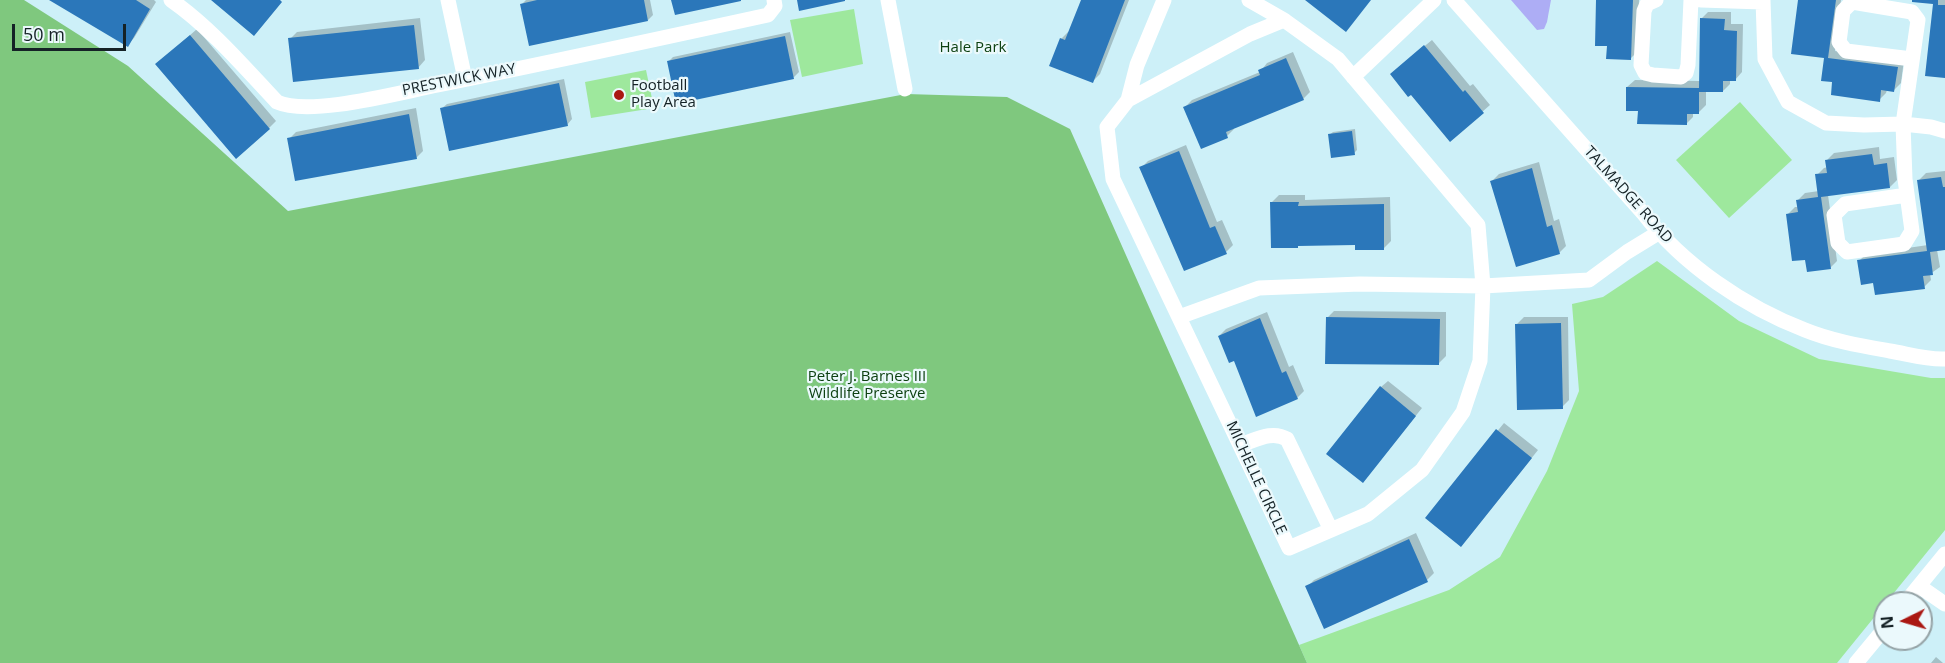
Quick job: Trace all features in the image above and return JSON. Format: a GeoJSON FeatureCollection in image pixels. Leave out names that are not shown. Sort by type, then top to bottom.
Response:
{"type":"FeatureCollection","features":[{"type":"Feature","properties":{"kind":"street","name":"PRESTWICK WAY"},"geometry":{"type":"LineString","coordinates":[[171,0],[184,9],[228,51],[277,102],[288,107],[339,104],[465,80],[768,15],[775,6],[774,0]]}},
{"type":"Feature","properties":{"kind":"street"},"geometry":{"type":"LineString","coordinates":[[448,0],[465,80]]}},
{"type":"Feature","properties":{"kind":"street"},"geometry":{"type":"LineString","coordinates":[[888,0],[905,89]]}},
{"type":"Feature","properties":{"kind":"street","name":"MICHELLE CIRCLE"},"geometry":{"type":"LineString","coordinates":[[1164,0],[1137,65],[1128,100],[1107,127],[1113,179],[1289,548],[1368,514],[1422,470],[1463,412],[1480,361],[1483,286],[1478,225],[1338,59],[1284,20],[1249,0]]}},
{"type":"Feature","properties":{"kind":"street"},"geometry":{"type":"LineString","coordinates":[[1353,77],[1434,0]]}},
{"type":"Feature","properties":{"kind":"street","name":"TALMADGE ROAD"},"geometry":{"type":"LineString","coordinates":[[1454,0],[1658,232],[1705,273],[1746,303],[1807,331],[1866,346],[1943,360]]}},
{"type":"Feature","properties":{"kind":"street"},"geometry":{"type":"LineString","coordinates":[[1656,0],[1647,4],[1644,11],[1641,65],[1645,73],[1681,76],[1686,73],[1688,65],[1691,0]]}},
{"type":"Feature","properties":{"kind":"street"},"geometry":{"type":"LineString","coordinates":[[1701,0],[1763,1],[1765,59],[1788,102],[1826,123],[1903,124],[1945,131]]}},
{"type":"Feature","properties":{"kind":"street"},"geometry":{"type":"LineString","coordinates":[[1908,195],[1845,204],[1834,215],[1838,243],[1847,252],[1904,244],[1912,231],[1903,124],[1918,20],[1912,12],[1852,2],[1843,11],[1839,42],[1846,51],[1912,59]]}},
{"type":"Feature","properties":{"kind":"street","name":"MICHELLE CIRCLE"},"geometry":{"type":"LineString","coordinates":[[1128,100],[1250,34],[1284,20]]}},
{"type":"Feature","properties":{"kind":"street"},"geometry":{"type":"LineString","coordinates":[[1179,317],[1259,288],[1360,284],[1483,286],[1589,280],[1658,232]]}},
{"type":"Feature","properties":{"kind":"street"},"geometry":{"type":"LineString","coordinates":[[1240,445],[1273,434],[1287,439],[1331,530]]}},
{"type":"Feature","properties":{"kind":"street"},"geometry":{"type":"LineString","coordinates":[[1915,591],[1942,565]]}},
{"type":"Feature","properties":{"kind":"street"},"geometry":{"type":"LineString","coordinates":[[1919,586],[1945,604]]}},
{"type":"Feature","properties":{"kind":"street"},"geometry":{"type":"LineString","coordinates":[[1856,663],[1873,642]]}},
{"type":"Feature","properties":{"kind":"green space","name":"Peter J. Barnes III Wildlife Preserve"},"geometry":{"type":"Polygon","coordinates":[[[0,0],[24,0],[128,66],[288,211],[906,94],[1007,97],[1070,129],[1307,663],[0,663],[0,0]]]}},
{"type":"Feature","properties":{"kind":"green space"},"geometry":{"type":"Polygon","coordinates":[[[854,9],[863,64],[802,77],[790,20],[854,9]]]}},
{"type":"Feature","properties":{"kind":"green space","name":"Football Play Area"},"geometry":{"type":"Polygon","coordinates":[[[646,70],[654,108],[591,118],[585,82],[646,70]]]}},
{"type":"Feature","properties":{"kind":"green space"},"geometry":{"type":"Polygon","coordinates":[[[1740,102],[1792,160],[1729,218],[1676,160],[1740,102]]]}},
{"type":"Feature","properties":{"kind":"green space"},"geometry":{"type":"Polygon","coordinates":[[[1657,261],[1739,321],[1819,359],[1931,378],[1945,378],[1945,530],[1895,591],[1873,591],[1873,619],[1837,663],[1307,663],[1299,645],[1449,590],[1500,557],[1547,471],[1579,391],[1572,304],[1603,297],[1657,261]]]}},
{"type":"Feature","properties":{"kind":"water"},"geometry":{"type":"Polygon","coordinates":[[[1511,0],[1551,0],[1544,29],[1537,30],[1511,0]]]}},
{"type":"Feature","properties":{"kind":"building"},"geometry":{"type":"Polygon","coordinates":[[[49,0],[136,0],[150,9],[128,47],[49,0]]]}},
{"type":"Feature","properties":{"kind":"building"},"geometry":{"type":"Polygon","coordinates":[[[211,0],[280,0],[282,2],[254,36],[211,0]]]}},
{"type":"Feature","properties":{"kind":"building"},"geometry":{"type":"Polygon","coordinates":[[[537,0],[644,0],[648,21],[529,46],[520,4],[537,0]]]}},
{"type":"Feature","properties":{"kind":"building"},"geometry":{"type":"Polygon","coordinates":[[[671,0],[741,0],[741,1],[675,15],[671,0]]]}},
{"type":"Feature","properties":{"kind":"building"},"geometry":{"type":"Polygon","coordinates":[[[797,0],[845,0],[845,1],[799,11],[797,0]]]}},
{"type":"Feature","properties":{"kind":"building"},"geometry":{"type":"Polygon","coordinates":[[[1081,0],[1125,0],[1093,83],[1049,66],[1060,38],[1065,40],[1081,0]]]}},
{"type":"Feature","properties":{"kind":"building"},"geometry":{"type":"Polygon","coordinates":[[[1305,0],[1371,0],[1346,32],[1305,0]]]}},
{"type":"Feature","properties":{"kind":"building"},"geometry":{"type":"Polygon","coordinates":[[[1596,0],[1633,0],[1631,60],[1606,59],[1607,46],[1595,46],[1596,0]]]}},
{"type":"Feature","properties":{"kind":"building"},"geometry":{"type":"Polygon","coordinates":[[[1798,0],[1836,0],[1828,58],[1898,67],[1894,92],[1881,90],[1880,102],[1831,95],[1832,82],[1821,81],[1824,58],[1791,54],[1798,0]]]}},
{"type":"Feature","properties":{"kind":"building"},"geometry":{"type":"Polygon","coordinates":[[[1912,0],[1938,0],[1938,5],[1945,5],[1945,78],[1925,76],[1933,4],[1912,2],[1912,0]]]}},
{"type":"Feature","properties":{"kind":"building"},"geometry":{"type":"Polygon","coordinates":[[[1700,18],[1725,19],[1724,30],[1737,31],[1736,81],[1723,81],[1723,92],[1699,92],[1699,114],[1687,114],[1687,125],[1637,124],[1638,111],[1626,111],[1626,87],[1699,88],[1700,18]]]}},
{"type":"Feature","properties":{"kind":"building"},"geometry":{"type":"Polygon","coordinates":[[[414,25],[419,69],[293,82],[288,38],[414,25]]]}},
{"type":"Feature","properties":{"kind":"building"},"geometry":{"type":"Polygon","coordinates":[[[190,35],[270,129],[236,159],[155,64],[190,35]]]}},
{"type":"Feature","properties":{"kind":"building"},"geometry":{"type":"Polygon","coordinates":[[[785,36],[794,79],[676,104],[667,61],[785,36]]]}},
{"type":"Feature","properties":{"kind":"building"},"geometry":{"type":"Polygon","coordinates":[[[1424,45],[1463,92],[1465,90],[1484,113],[1450,142],[1411,95],[1408,97],[1390,74],[1424,45]]]}},
{"type":"Feature","properties":{"kind":"building"},"geometry":{"type":"Polygon","coordinates":[[[1286,58],[1304,100],[1226,132],[1228,138],[1201,149],[1183,107],[1260,75],[1258,70],[1286,58]]]}},
{"type":"Feature","properties":{"kind":"building"},"geometry":{"type":"Polygon","coordinates":[[[559,83],[568,126],[449,151],[440,108],[559,83]]]}},
{"type":"Feature","properties":{"kind":"building"},"geometry":{"type":"Polygon","coordinates":[[[409,114],[417,159],[295,181],[287,138],[409,114]]]}},
{"type":"Feature","properties":{"kind":"building"},"geometry":{"type":"Polygon","coordinates":[[[1352,131],[1355,155],[1331,158],[1328,134],[1352,131]]]}},
{"type":"Feature","properties":{"kind":"building"},"geometry":{"type":"Polygon","coordinates":[[[1179,151],[1210,228],[1215,226],[1227,254],[1184,271],[1139,167],[1179,151]]]}},
{"type":"Feature","properties":{"kind":"building"},"geometry":{"type":"Polygon","coordinates":[[[1872,154],[1874,165],[1887,163],[1890,188],[1821,197],[1831,269],[1807,272],[1805,260],[1792,261],[1786,214],[1798,212],[1796,200],[1818,197],[1815,174],[1827,173],[1825,160],[1872,154]]]}},
{"type":"Feature","properties":{"kind":"building"},"geometry":{"type":"Polygon","coordinates":[[[1532,168],[1547,227],[1552,225],[1560,254],[1516,267],[1490,181],[1532,168]]]}},
{"type":"Feature","properties":{"kind":"building"},"geometry":{"type":"Polygon","coordinates":[[[1941,177],[1943,187],[1945,187],[1945,250],[1930,252],[1933,275],[1923,276],[1925,289],[1875,295],[1873,283],[1861,285],[1857,260],[1927,251],[1917,180],[1941,177]]]}},
{"type":"Feature","properties":{"kind":"building"},"geometry":{"type":"Polygon","coordinates":[[[1270,202],[1299,202],[1298,206],[1384,204],[1384,250],[1355,250],[1355,245],[1271,248],[1270,202]]]}},
{"type":"Feature","properties":{"kind":"building"},"geometry":{"type":"Polygon","coordinates":[[[1326,317],[1440,319],[1439,365],[1325,364],[1326,317]]]}},
{"type":"Feature","properties":{"kind":"building"},"geometry":{"type":"Polygon","coordinates":[[[1260,318],[1282,373],[1286,371],[1298,399],[1256,417],[1234,361],[1229,363],[1218,336],[1260,318]]]}},
{"type":"Feature","properties":{"kind":"building"},"geometry":{"type":"Polygon","coordinates":[[[1561,323],[1563,409],[1517,410],[1515,324],[1561,323]]]}},
{"type":"Feature","properties":{"kind":"building"},"geometry":{"type":"Polygon","coordinates":[[[1380,386],[1416,416],[1363,483],[1326,454],[1380,386]]]}},
{"type":"Feature","properties":{"kind":"building"},"geometry":{"type":"Polygon","coordinates":[[[1496,429],[1532,458],[1461,547],[1425,518],[1496,429]]]}},
{"type":"Feature","properties":{"kind":"building"},"geometry":{"type":"Polygon","coordinates":[[[1409,539],[1428,582],[1324,629],[1305,586],[1409,539]]]}},
{"type":"Feature","properties":{"kind":"place","name":"Football Play Area"},"geometry":{"type":"Point","coordinates":[619,95]}},
{"type":"Feature","properties":{"kind":"park label","name":"Hale Park"},"geometry":{"type":"Point","coordinates":[973,48]}}]}
